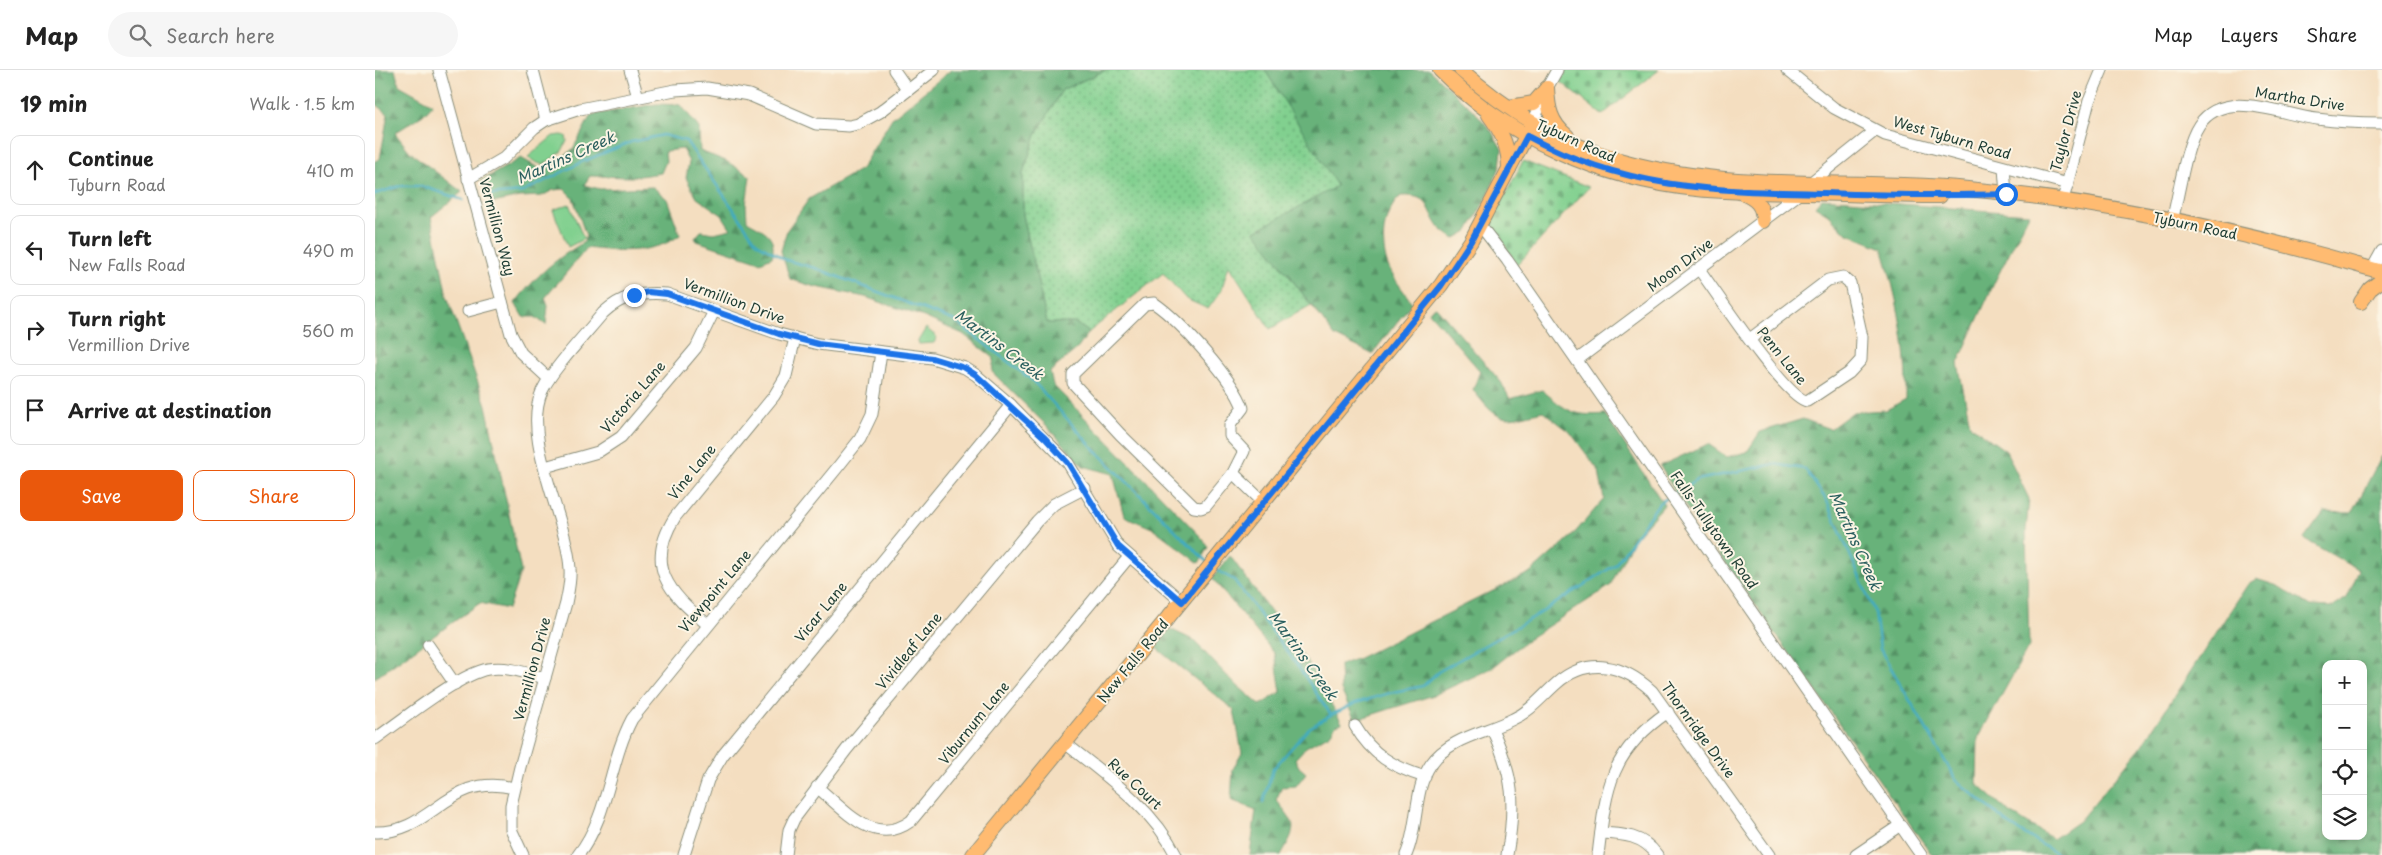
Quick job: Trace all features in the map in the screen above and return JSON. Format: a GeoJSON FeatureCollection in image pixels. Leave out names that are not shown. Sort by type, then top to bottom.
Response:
{"type":"FeatureCollection","features":[{"type":"Feature","properties":{"kind":"main road","name":"Tyburn Road"},"geometry":{"type":"LineString","coordinates":[[1440,70],[1482,107],[1527,136],[1561,153],[1615,173],[1665,184],[1739,192],[1805,188],[1920,186],[2063,200],[2263,240],[2377,270]]}},
{"type":"Feature","properties":{"kind":"main road","name":"Tyburn Road"},"geometry":{"type":"LineString","coordinates":[[1461,70],[1533,123],[1585,148],[1635,164],[1675,172],[1805,188]]}},
{"type":"Feature","properties":{"kind":"main road"},"geometry":{"type":"LineString","coordinates":[[1509,107],[1534,102],[1547,88]]}},
{"type":"Feature","properties":{"kind":"main road"},"geometry":{"type":"LineString","coordinates":[[1547,88],[1552,120],[1565,134],[1585,148]]}},
{"type":"Feature","properties":{"kind":"main road"},"geometry":{"type":"LineString","coordinates":[[1482,107],[1503,138],[1509,158],[1509,170]]}},
{"type":"Feature","properties":{"kind":"main road","name":"New Falls Road"},"geometry":{"type":"LineString","coordinates":[[973,855],[1441,286],[1479,224],[1533,123]]}},
{"type":"Feature","properties":{"kind":"main road"},"geometry":{"type":"LineString","coordinates":[[1739,192],[1755,199],[1759,204],[1763,221]]}},
{"type":"Feature","properties":{"kind":"main road"},"geometry":{"type":"LineString","coordinates":[[2361,302],[2370,289],[2382,280]]}},
{"type":"Feature","properties":{"kind":"street","name":"Vermillion Way"},"geometry":{"type":"LineString","coordinates":[[439,70],[502,302],[516,345],[529,362],[549,379]]}},
{"type":"Feature","properties":{"kind":"street"},"geometry":{"type":"LineString","coordinates":[[533,70],[546,120]]}},
{"type":"Feature","properties":{"kind":"street"},"geometry":{"type":"LineString","coordinates":[[630,70],[638,97]]}},
{"type":"Feature","properties":{"kind":"street"},"geometry":{"type":"LineString","coordinates":[[894,70],[908,90]]}},
{"type":"Feature","properties":{"kind":"street"},"geometry":{"type":"LineString","coordinates":[[468,179],[504,158],[527,134],[546,120],[580,109],[694,88],[732,91],[769,102],[817,124],[839,127],[858,124],[869,119],[934,70]]}},
{"type":"Feature","properties":{"kind":"street","name":"New Falls Road"},"geometry":{"type":"LineString","coordinates":[[1533,123],[1547,88],[1557,70]]}},
{"type":"Feature","properties":{"kind":"street","name":"West Tyburn Road"},"geometry":{"type":"LineString","coordinates":[[1787,70],[1834,108],[1875,131],[1909,143],[2067,184]]}},
{"type":"Feature","properties":{"kind":"street","name":"Taylor Drive"},"geometry":{"type":"LineString","coordinates":[[2063,200],[2089,101],[2102,70]]}},
{"type":"Feature","properties":{"kind":"street","name":"Martha Drive"},"geometry":{"type":"LineString","coordinates":[[2172,221],[2195,133],[2205,118],[2215,110],[2225,106],[2252,106],[2317,119],[2382,123]]}},
{"type":"Feature","properties":{"kind":"street","name":"Moon Drive"},"geometry":{"type":"LineString","coordinates":[[1577,360],[1763,221],[1875,131]]}},
{"type":"Feature","properties":{"kind":"street"},"geometry":{"type":"LineString","coordinates":[[2004,168],[2006,194]]}},
{"type":"Feature","properties":{"kind":"street","name":"Falls-Tullytown Road"},"geometry":{"type":"LineString","coordinates":[[1479,224],[1669,491],[1899,826],[1921,855]]}},
{"type":"Feature","properties":{"kind":"street"},"geometry":{"type":"LineString","coordinates":[[2377,270],[2382,251]]}},
{"type":"Feature","properties":{"kind":"street","name":"Penn Lane"},"geometry":{"type":"LineString","coordinates":[[1699,269],[1750,339],[1799,400],[1807,401],[1823,392],[1859,364],[1863,352],[1854,293],[1850,283],[1843,277],[1828,280],[1750,339]]}},
{"type":"Feature","properties":{"kind":"street","name":"Vermillion Drive"},"geometry":{"type":"LineString","coordinates":[[523,855],[514,840],[510,820],[514,788],[565,603],[570,570],[563,532],[540,446],[536,414],[542,392],[549,379],[603,313],[615,304],[634,295],[649,292],[667,294],[714,312],[818,344],[932,358],[965,368],[988,384],[1062,456],[1085,488],[1108,532],[1129,557],[1182,602]]}},
{"type":"Feature","properties":{"kind":"street"},"geometry":{"type":"LineString","coordinates":[[468,312],[502,302]]}},
{"type":"Feature","properties":{"kind":"street"},"geometry":{"type":"LineString","coordinates":[[1153,302],[1182,326],[1240,400],[1243,408],[1230,425],[1230,436],[1244,451],[1233,473],[1206,506],[1201,508],[1194,507],[1120,434],[1073,384],[1073,374],[1145,304],[1153,302]]}},
{"type":"Feature","properties":{"kind":"street","name":"Victoria Lane"},"geometry":{"type":"LineString","coordinates":[[545,467],[598,452],[621,437],[696,348],[714,312]]}},
{"type":"Feature","properties":{"kind":"street","name":"Vine Lane"},"geometry":{"type":"LineString","coordinates":[[707,624],[670,589],[662,568],[661,551],[664,538],[675,517],[782,385],[795,338]]}},
{"type":"Feature","properties":{"kind":"street","name":"Viewpoint Lane"},"geometry":{"type":"LineString","coordinates":[[578,855],[591,836],[599,819],[623,737],[632,719],[707,624],[860,439],[874,405],[881,352]]}},
{"type":"Feature","properties":{"kind":"street","name":"Vicar Lane"},"geometry":{"type":"LineString","coordinates":[[684,855],[708,780],[723,755],[1011,405]]}},
{"type":"Feature","properties":{"kind":"street"},"geometry":{"type":"LineString","coordinates":[[1233,473],[1264,503]]}},
{"type":"Feature","properties":{"kind":"street","name":"Vividleaf Lane"},"geometry":{"type":"LineString","coordinates":[[786,855],[789,830],[793,819],[817,787],[1037,520],[1054,504],[1085,488]]}},
{"type":"Feature","properties":{"kind":"street","name":"Viburnum Lane"},"geometry":{"type":"LineString","coordinates":[[817,787],[863,825],[881,831],[901,828],[917,814],[941,786],[1129,557]]}},
{"type":"Feature","properties":{"kind":"street"},"geometry":{"type":"LineString","coordinates":[[428,645],[455,684]]}},
{"type":"Feature","properties":{"kind":"street","name":"Thornridge Drive"},"geometry":{"type":"LineString","coordinates":[[1407,855],[1413,836],[1425,777],[1434,759],[1447,747],[1526,713],[1562,679],[1583,669],[1595,667],[1615,668],[1632,674],[1652,691],[1769,855]]}},
{"type":"Feature","properties":{"kind":"street"},"geometry":{"type":"LineString","coordinates":[[375,739],[472,674],[490,669],[519,671],[545,678]]}},
{"type":"Feature","properties":{"kind":"street"},"geometry":{"type":"LineString","coordinates":[[1598,855],[1607,792],[1618,763],[1636,737],[1646,727],[1668,712]]}},
{"type":"Feature","properties":{"kind":"street"},"geometry":{"type":"LineString","coordinates":[[1355,726],[1362,738],[1379,757],[1403,770],[1425,777]]}},
{"type":"Feature","properties":{"kind":"street"},"geometry":{"type":"LineString","coordinates":[[1492,729],[1507,766],[1513,796],[1507,855]]}},
{"type":"Feature","properties":{"kind":"street","name":"Rue Court"},"geometry":{"type":"LineString","coordinates":[[1065,743],[1142,809],[1166,837],[1176,855]]}},
{"type":"Feature","properties":{"kind":"street"},"geometry":{"type":"LineString","coordinates":[[375,832],[390,831],[409,824],[457,794],[474,786],[492,784],[514,788]]}},
{"type":"Feature","properties":{"kind":"street"},"geometry":{"type":"LineString","coordinates":[[1856,855],[1899,826]]}},
{"type":"Feature","properties":{"kind":"street"},"geometry":{"type":"LineString","coordinates":[[1601,833],[1621,834],[1642,840],[1657,855]]}},
{"type":"Feature","properties":{"kind":"green space"},"geometry":{"type":"Polygon","coordinates":[[[375,70],[395,70],[399,85],[433,104],[423,115],[395,133],[410,152],[462,192],[431,217],[447,296],[486,405],[521,571],[508,609],[480,603],[375,678],[375,161],[380,159],[388,114],[375,103],[375,70]]]}},
{"type":"Feature","properties":{"kind":"green space"},"geometry":{"type":"Polygon","coordinates":[[[951,70],[1106,70],[1062,90],[1036,135],[1023,173],[1023,215],[1047,323],[1075,323],[1089,332],[1078,348],[1050,372],[1053,385],[1202,538],[1208,547],[1199,563],[1154,529],[1124,516],[1113,474],[1083,466],[1047,426],[992,372],[994,358],[963,334],[924,317],[865,297],[812,286],[790,279],[781,251],[787,230],[809,199],[861,169],[892,118],[951,70]]]}},
{"type":"Feature","properties":{"kind":"green space"},"geometry":{"type":"Polygon","coordinates":[[[1106,70],[1265,70],[1338,186],[1255,231],[1311,305],[1270,329],[1229,265],[1221,291],[1208,309],[1186,299],[1163,273],[1089,332],[1075,323],[1047,323],[1023,215],[1023,173],[1036,135],[1062,90],[1106,70]]]}},
{"type":"Feature","properties":{"kind":"green space"},"geometry":{"type":"Polygon","coordinates":[[[1265,70],[1429,70],[1477,114],[1492,132],[1502,149],[1500,167],[1487,197],[1468,231],[1454,239],[1441,229],[1427,205],[1419,198],[1401,196],[1390,210],[1384,236],[1387,263],[1391,273],[1412,303],[1372,354],[1335,336],[1255,231],[1337,186],[1265,70]]]}},
{"type":"Feature","properties":{"kind":"green space"},"geometry":{"type":"Polygon","coordinates":[[[1567,70],[1659,70],[1602,115],[1560,81],[1567,70]]]}},
{"type":"Feature","properties":{"kind":"green space"},"geometry":{"type":"Polygon","coordinates":[[[657,104],[681,105],[699,128],[700,151],[726,161],[750,176],[746,205],[747,221],[764,231],[771,238],[773,243],[772,257],[760,262],[697,241],[695,238],[701,231],[714,233],[731,229],[722,215],[697,198],[686,178],[689,162],[682,149],[665,151],[666,161],[661,173],[633,177],[590,176],[584,185],[600,189],[653,187],[667,199],[680,235],[660,246],[648,249],[623,251],[587,248],[545,298],[548,306],[546,325],[535,317],[523,317],[515,303],[539,276],[563,255],[584,242],[586,236],[573,198],[564,189],[553,190],[542,196],[520,197],[493,203],[481,181],[521,158],[544,171],[573,149],[591,115],[657,104]]]}},
{"type":"Feature","properties":{"kind":"green space"},"geometry":{"type":"Polygon","coordinates":[[[553,136],[566,136],[567,141],[562,151],[543,165],[528,157],[553,136]]]}},
{"type":"Feature","properties":{"kind":"green space"},"geometry":{"type":"Polygon","coordinates":[[[1523,161],[1589,187],[1517,265],[1491,222],[1523,161]]]}},
{"type":"Feature","properties":{"kind":"green space"},"geometry":{"type":"Polygon","coordinates":[[[1822,198],[2029,214],[1996,279],[1958,363],[1970,425],[2006,451],[2029,499],[2026,530],[2029,646],[1978,738],[1977,784],[2009,812],[2053,839],[2079,821],[2140,748],[2248,584],[2256,579],[2278,586],[2310,606],[2332,607],[2347,598],[2359,570],[2304,539],[2324,512],[2352,513],[2382,455],[2382,855],[1932,855],[1676,493],[1660,466],[1708,444],[1727,457],[1747,452],[1760,432],[1803,419],[1830,429],[1853,412],[1886,410],[1906,399],[1903,341],[1893,286],[1882,248],[1846,233],[1828,214],[1815,206],[1822,198]]]}},
{"type":"Feature","properties":{"kind":"green space"},"geometry":{"type":"Polygon","coordinates":[[[569,204],[584,239],[568,247],[553,210],[569,204]]]}},
{"type":"Feature","properties":{"kind":"green space"},"geometry":{"type":"Polygon","coordinates":[[[1436,307],[1501,382],[1510,399],[1542,390],[1570,411],[1594,415],[1605,414],[1664,505],[1633,540],[1610,586],[1533,636],[1492,668],[1434,695],[1355,720],[1341,690],[1340,665],[1359,658],[1531,572],[1572,536],[1604,499],[1599,471],[1570,432],[1543,411],[1519,417],[1503,417],[1490,410],[1482,402],[1473,390],[1480,371],[1429,312],[1436,307]]]}},
{"type":"Feature","properties":{"kind":"green space"},"geometry":{"type":"Polygon","coordinates":[[[926,328],[937,337],[934,343],[919,344],[918,341],[926,328]]]}},
{"type":"Feature","properties":{"kind":"green space"},"geometry":{"type":"Polygon","coordinates":[[[1230,556],[1308,663],[1342,723],[1336,725],[1330,734],[1306,747],[1295,759],[1299,767],[1306,773],[1296,786],[1282,787],[1276,800],[1288,815],[1293,826],[1290,838],[1281,855],[1250,855],[1256,810],[1231,800],[1233,769],[1242,753],[1234,710],[1156,648],[1170,629],[1193,640],[1232,681],[1260,705],[1281,692],[1275,654],[1212,578],[1230,556]]]}},
{"type":"Feature","properties":{"kind":"waterway","name":"Martins Creek"},"geometry":{"type":"LineString","coordinates":[[487,195],[523,192],[584,161],[631,142],[663,135],[686,141],[757,243],[786,260],[815,268],[955,321],[1033,381],[1096,451],[1208,563]]}},
{"type":"Feature","properties":{"kind":"waterway","name":"Martins Creek"},"geometry":{"type":"LineString","coordinates":[[375,194],[400,186],[421,186],[463,200]]}},
{"type":"Feature","properties":{"kind":"waterway","name":"Martins Creek"},"geometry":{"type":"LineString","coordinates":[[1674,494],[1697,480],[1774,464],[1805,469],[1827,501],[1875,613],[1880,649],[1956,780],[2010,825],[2059,855]]}},
{"type":"Feature","properties":{"kind":"waterway","name":"Martins Creek"},"geometry":{"type":"LineString","coordinates":[[1214,569],[1234,580],[1298,666],[1331,715],[1356,703],[1393,692],[1423,686],[1438,672],[1539,614],[1615,565],[1659,503],[1669,497]]}},
{"type":"Feature","properties":{"kind":"waterway"},"geometry":{"type":"LineString","coordinates":[[1263,803],[1273,769],[1309,728],[1331,715]]}},
{"type":"Feature","properties":{"kind":"route"},"geometry":{"type":"LineString","coordinates":[[634,295],[649,292],[677,296],[756,327],[818,344],[932,358],[965,368],[994,389],[1045,438],[1068,463],[1080,480],[1108,532],[1118,546],[1182,602],[1441,286],[1471,241],[1527,136],[1561,153],[1615,173],[1642,180],[1698,189],[1739,192],[1926,196],[2006,194]]}}]}
